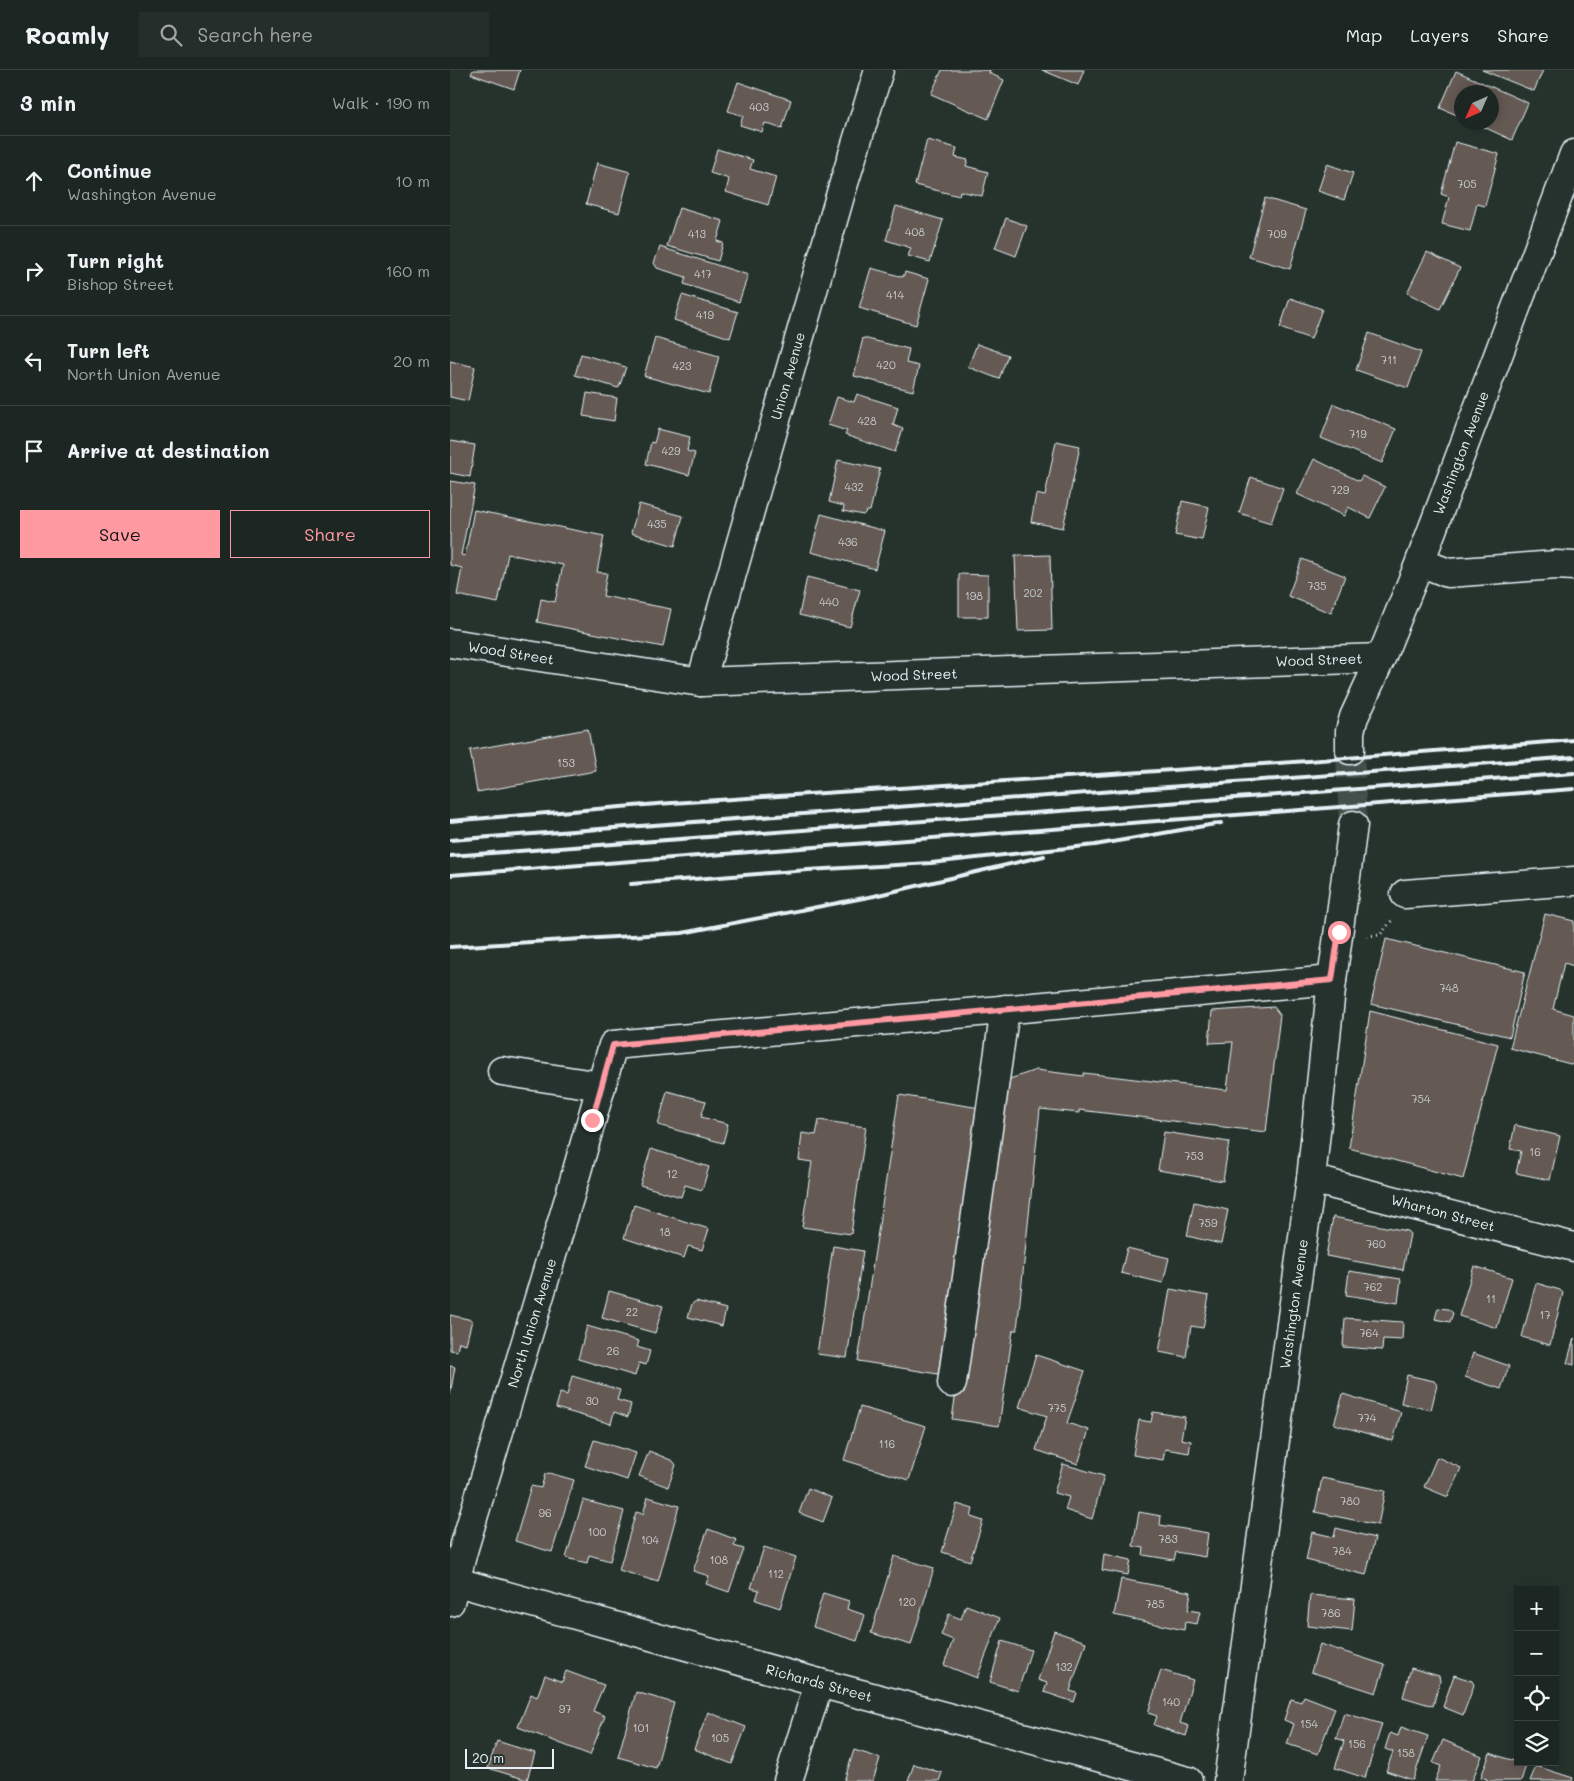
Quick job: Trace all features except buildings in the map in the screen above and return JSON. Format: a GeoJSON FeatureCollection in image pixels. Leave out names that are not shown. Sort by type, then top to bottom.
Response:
{"type":"FeatureCollection","features":[{"type":"Feature","properties":{"kind":"street","name":"Union Avenue"},"geometry":{"type":"LineString","coordinates":[[701,682],[840,196],[879,70]]}},
{"type":"Feature","properties":{"kind":"street","name":"Washington Avenue"},"geometry":{"type":"LineString","coordinates":[[1350,750],[1350,731],[1354,717],[1381,658],[1420,562],[1574,154]]}},
{"type":"Feature","properties":{"kind":"street"},"geometry":{"type":"LineString","coordinates":[[1420,562],[1448,573],[1556,565],[1574,566]]}},
{"type":"Feature","properties":{"kind":"street","name":"Wood Street"},"geometry":{"type":"LineString","coordinates":[[450,643],[701,682],[1381,658]]}},
{"type":"Feature","properties":{"kind":"street","name":"Washington Avenue"},"geometry":{"type":"LineString","coordinates":[[1228,1781],[1311,1178],[1332,980],[1353,825]]}},
{"type":"Feature","properties":{"kind":"street"},"geometry":{"type":"LineString","coordinates":[[1405,894],[1574,881]]}},
{"type":"Feature","properties":{"kind":"street"},"geometry":{"type":"LineString","coordinates":[[952,1383],[1005,1009],[1332,980]]}},
{"type":"Feature","properties":{"kind":"street","name":"North Union Avenue"},"geometry":{"type":"LineString","coordinates":[[452,1588],[613,1045],[1005,1009]]}},
{"type":"Feature","properties":{"kind":"street"},"geometry":{"type":"LineString","coordinates":[[502,1071],[601,1086]]}},
{"type":"Feature","properties":{"kind":"street","name":"Wharton Street"},"geometry":{"type":"LineString","coordinates":[[1311,1178],[1574,1247]]}},
{"type":"Feature","properties":{"kind":"street","name":"Richards Street"},"geometry":{"type":"LineString","coordinates":[[452,1588],[1188,1781]]}},
{"type":"Feature","properties":{"kind":"street"},"geometry":{"type":"LineString","coordinates":[[788,1781],[819,1683]]}},
{"type":"Feature","properties":{"kind":"path"},"geometry":{"type":"LineString","coordinates":[[1339,932],[1363,936],[1380,935],[1394,919],[1405,894]]}},
{"type":"Feature","properties":{"kind":"tunnel"},"geometry":{"type":"LineString","coordinates":[[1350,750],[1353,825]]}},
{"type":"Feature","properties":{"kind":"railway"},"geometry":{"type":"LineString","coordinates":[[450,821],[657,804],[1308,761],[1574,740]]}},
{"type":"Feature","properties":{"kind":"railway"},"geometry":{"type":"LineString","coordinates":[[450,840],[1574,757]]}},
{"type":"Feature","properties":{"kind":"railway"},"geometry":{"type":"LineString","coordinates":[[450,856],[1574,773]]}},
{"type":"Feature","properties":{"kind":"railway"},"geometry":{"type":"LineString","coordinates":[[450,875],[1574,789]]}},
{"type":"Feature","properties":{"kind":"railway"},"geometry":{"type":"LineString","coordinates":[[631,884],[808,870],[931,863],[1095,845],[1221,823]]}},
{"type":"Feature","properties":{"kind":"railway"},"geometry":{"type":"LineString","coordinates":[[450,947],[682,933],[874,896],[1044,856]]}},
{"type":"Feature","properties":{"kind":"route"},"geometry":{"type":"LineString","coordinates":[[592,1120],[613,1045],[1332,980],[1339,932]]}}]}
